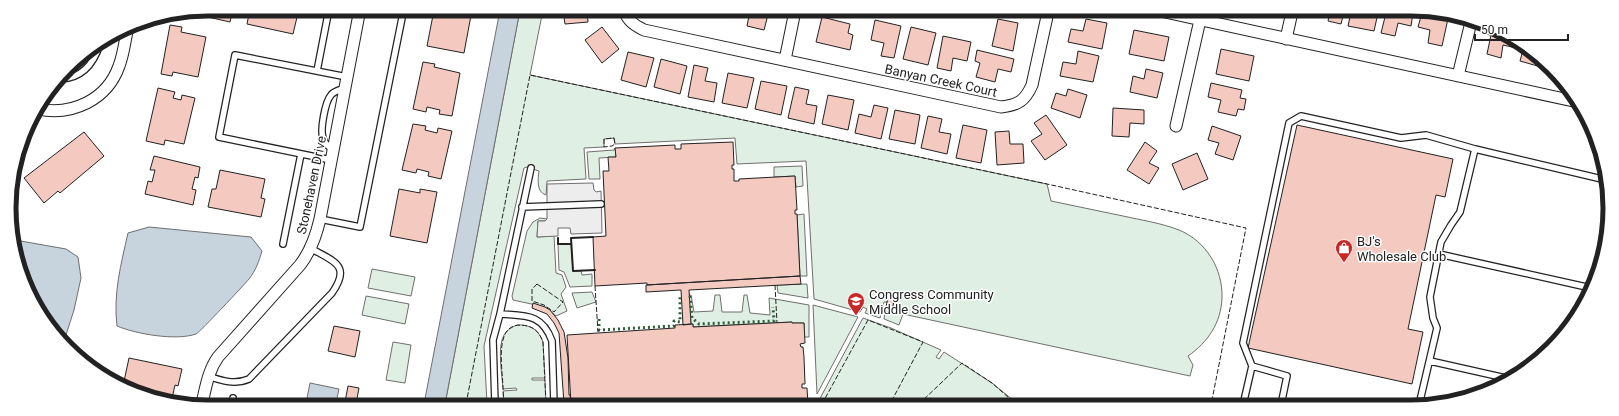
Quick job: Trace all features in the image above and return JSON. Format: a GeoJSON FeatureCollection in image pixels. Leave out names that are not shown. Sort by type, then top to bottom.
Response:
{"type":"FeatureCollection","features":[{"type":"Feature","properties":{"kind":"street","name":"Stonehaven Drive"},"geometry":{"type":"LineString","coordinates":[[203,400],[208,376],[212,366],[223,350],[300,265],[310,248],[320,219],[359,16]]}},
{"type":"Feature","properties":{"kind":"street","name":"Banyan Creek Court"},"geometry":{"type":"LineString","coordinates":[[626,16],[628,20],[635,26],[644,30],[1001,107],[1011,106],[1024,98],[1032,85],[1047,16]]}},
{"type":"Feature","properties":{"kind":"street"},"geometry":{"type":"LineString","coordinates":[[785,60],[794,16]]}},
{"type":"Feature","properties":{"kind":"street"},"geometry":{"type":"LineString","coordinates":[[1182,16],[1570,100]]}},
{"type":"Feature","properties":{"kind":"street"},"geometry":{"type":"LineString","coordinates":[[1286,39],[1291,16]]}},
{"type":"Feature","properties":{"kind":"street"},"geometry":{"type":"LineString","coordinates":[[1176,126],[1200,20]]}},
{"type":"Feature","properties":{"kind":"street"},"geometry":{"type":"LineString","coordinates":[[1458,76],[1470,25]]}},
{"type":"Feature","properties":{"kind":"street"},"geometry":{"type":"LineString","coordinates":[[43,110],[58,111],[76,108],[92,100],[106,89],[119,66],[126,35]]}},
{"type":"Feature","properties":{"kind":"lane"},"geometry":{"type":"LineString","coordinates":[[317,71],[328,16]]}},
{"type":"Feature","properties":{"kind":"lane"},"geometry":{"type":"LineString","coordinates":[[320,219],[360,227],[402,16]]}},
{"type":"Feature","properties":{"kind":"lane"},"geometry":{"type":"LineString","coordinates":[[67,78],[76,76],[88,67],[96,56],[98,51]]}},
{"type":"Feature","properties":{"kind":"lane"},"geometry":{"type":"LineString","coordinates":[[332,155],[301,154],[219,137],[235,55],[317,71],[346,82]]}},
{"type":"Feature","properties":{"kind":"lane"},"geometry":{"type":"LineString","coordinates":[[1244,400],[1252,366],[1243,343],[1289,122],[1301,116],[1401,138],[1426,134],[1475,149],[1600,179]]}},
{"type":"Feature","properties":{"kind":"lane"},"geometry":{"type":"LineString","coordinates":[[1420,400],[1437,328],[1432,318],[1430,297],[1441,242],[1460,212],[1475,149]]}},
{"type":"Feature","properties":{"kind":"lane"},"geometry":{"type":"LineString","coordinates":[[283,244],[301,154]]}},
{"type":"Feature","properties":{"kind":"lane"},"geometry":{"type":"LineString","coordinates":[[495,400],[493,340],[500,314],[531,168]]}},
{"type":"Feature","properties":{"kind":"lane"},"geometry":{"type":"LineString","coordinates":[[522,207],[601,204]]}},
{"type":"Feature","properties":{"kind":"lane"},"geometry":{"type":"LineString","coordinates":[[208,376],[222,381],[237,383],[249,380],[332,293],[339,283],[341,276],[340,269],[332,260],[310,248]]}},
{"type":"Feature","properties":{"kind":"lane"},"geometry":{"type":"LineString","coordinates":[[1439,254],[1586,287]]}},
{"type":"Feature","properties":{"kind":"lane"},"geometry":{"type":"LineString","coordinates":[[500,314],[538,320],[544,324],[552,341],[554,400]]}},
{"type":"Feature","properties":{"kind":"lane"},"geometry":{"type":"LineString","coordinates":[[1430,361],[1501,377]]}},
{"type":"Feature","properties":{"kind":"lane"},"geometry":{"type":"LineString","coordinates":[[1252,366],[1288,376],[1282,400]]}},
{"type":"Feature","properties":{"kind":"green space"},"geometry":{"type":"Polygon","coordinates":[[[519,16],[542,16],[530,75],[1047,184],[1051,201],[1165,225],[1189,235],[1205,249],[1211,257],[1220,277],[1222,287],[1221,307],[1216,324],[1202,345],[1188,356],[1193,365],[1190,376],[903,314],[899,325],[884,319],[885,311],[892,312],[894,300],[888,298],[887,302],[884,302],[880,318],[865,313],[867,309],[863,307],[860,312],[814,299],[806,161],[737,164],[735,138],[615,144],[614,138],[604,139],[604,147],[584,148],[586,179],[547,181],[546,195],[539,188],[539,171],[527,167],[524,168],[484,346],[487,400],[446,400],[519,16]]]}},
{"type":"Feature","properties":{"kind":"green space"},"geometry":{"type":"Polygon","coordinates":[[[615,148],[616,157],[599,158],[600,179],[589,179],[587,152],[614,150],[615,148]]]}},
{"type":"Feature","properties":{"kind":"green space"},"geometry":{"type":"Polygon","coordinates":[[[802,166],[803,186],[796,187],[795,176],[774,177],[774,167],[802,166]]]}},
{"type":"Feature","properties":{"kind":"green space"},"geometry":{"type":"Polygon","coordinates":[[[804,214],[807,276],[800,276],[797,215],[804,214]]]}},
{"type":"Feature","properties":{"kind":"green space"},"geometry":{"type":"Polygon","coordinates":[[[540,218],[547,219],[545,221],[538,221],[537,237],[554,236],[556,273],[562,275],[566,287],[561,294],[567,311],[556,316],[545,307],[513,300],[512,296],[527,231],[533,222],[540,218]]]}},
{"type":"Feature","properties":{"kind":"green space"},"geometry":{"type":"Polygon","coordinates":[[[558,244],[571,244],[573,271],[581,271],[582,275],[592,274],[592,286],[570,287],[564,272],[559,270],[558,244]]]}},
{"type":"Feature","properties":{"kind":"green space"},"geometry":{"type":"Polygon","coordinates":[[[372,269],[415,277],[411,296],[368,288],[372,269]]]}},
{"type":"Feature","properties":{"kind":"green space"},"geometry":{"type":"Polygon","coordinates":[[[807,284],[808,298],[778,293],[777,285],[807,284]]]}},
{"type":"Feature","properties":{"kind":"green space"},"geometry":{"type":"Polygon","coordinates":[[[592,292],[596,302],[577,308],[572,293],[592,292]]]}},
{"type":"Feature","properties":{"kind":"green space"},"geometry":{"type":"Polygon","coordinates":[[[689,295],[691,295],[694,312],[713,311],[715,295],[720,295],[722,312],[742,312],[744,295],[747,295],[750,313],[770,315],[769,298],[809,305],[809,337],[804,337],[804,323],[792,322],[693,327],[693,324],[691,324],[689,295]]]}},
{"type":"Feature","properties":{"kind":"green space"},"geometry":{"type":"Polygon","coordinates":[[[366,296],[409,304],[405,324],[362,315],[366,296]]]}},
{"type":"Feature","properties":{"kind":"green space"},"geometry":{"type":"Polygon","coordinates":[[[813,305],[858,317],[817,394],[813,305]]]}},
{"type":"Feature","properties":{"kind":"green space"},"geometry":{"type":"Polygon","coordinates":[[[863,318],[891,328],[941,350],[936,357],[939,359],[944,352],[992,383],[1013,400],[819,400],[863,318]]]}},
{"type":"Feature","properties":{"kind":"green space"},"geometry":{"type":"Polygon","coordinates":[[[517,325],[522,325],[530,327],[539,334],[543,342],[545,378],[532,378],[532,380],[545,380],[546,400],[504,400],[503,391],[517,390],[516,388],[503,389],[500,361],[501,346],[505,333],[517,325]]]}},
{"type":"Feature","properties":{"kind":"green space"},"geometry":{"type":"Polygon","coordinates":[[[393,342],[411,345],[405,383],[386,380],[393,342]]]}},
{"type":"Feature","properties":{"kind":"shaded area"},"geometry":{"type":"Polygon","coordinates":[[[499,16],[519,16],[446,400],[425,400],[499,16]]]}},
{"type":"Feature","properties":{"kind":"shaded area"},"geometry":{"type":"Polygon","coordinates":[[[593,183],[594,190],[596,192],[601,191],[602,233],[571,234],[570,228],[558,228],[558,236],[537,237],[538,221],[545,221],[547,219],[547,184],[593,183]]]}},
{"type":"Feature","properties":{"kind":"shaded area"},"geometry":{"type":"Polygon","coordinates":[[[149,227],[251,237],[262,251],[254,272],[249,279],[196,334],[178,337],[156,336],[135,332],[117,326],[117,291],[120,268],[128,233],[149,227]]]}},
{"type":"Feature","properties":{"kind":"shaded area"},"geometry":{"type":"Polygon","coordinates":[[[19,241],[66,249],[78,257],[81,278],[74,310],[65,337],[48,315],[36,293],[26,270],[19,241]]]}},
{"type":"Feature","properties":{"kind":"shaded area"},"geometry":{"type":"Polygon","coordinates":[[[310,383],[339,389],[337,400],[319,400],[307,398],[310,383]]]}},
{"type":"Feature","properties":{"kind":"building"},"geometry":{"type":"Polygon","coordinates":[[[203,16],[231,16],[230,22],[203,16]]]}},
{"type":"Feature","properties":{"kind":"building"},"geometry":{"type":"Polygon","coordinates":[[[249,16],[297,16],[293,34],[247,24],[249,16]]]}},
{"type":"Feature","properties":{"kind":"building"},"geometry":{"type":"Polygon","coordinates":[[[433,16],[471,16],[464,53],[427,46],[433,16]]]}},
{"type":"Feature","properties":{"kind":"building"},"geometry":{"type":"Polygon","coordinates":[[[564,16],[588,16],[588,22],[565,24],[564,16]]]}},
{"type":"Feature","properties":{"kind":"building"},"geometry":{"type":"Polygon","coordinates":[[[749,16],[768,16],[764,30],[747,26],[749,16]]]}},
{"type":"Feature","properties":{"kind":"building"},"geometry":{"type":"Polygon","coordinates":[[[1329,16],[1343,16],[1341,24],[1328,21],[1329,16]]]}},
{"type":"Feature","properties":{"kind":"building"},"geometry":{"type":"Polygon","coordinates":[[[1350,16],[1377,16],[1374,31],[1348,26],[1350,16]]]}},
{"type":"Feature","properties":{"kind":"building"},"geometry":{"type":"Polygon","coordinates":[[[1385,16],[1413,16],[1411,26],[1398,23],[1395,36],[1381,33],[1385,16]]]}},
{"type":"Feature","properties":{"kind":"building"},"geometry":{"type":"Polygon","coordinates":[[[1421,16],[1448,20],[1442,46],[1428,43],[1430,30],[1418,27],[1421,16]]]}},
{"type":"Feature","properties":{"kind":"building"},"geometry":{"type":"Polygon","coordinates":[[[822,17],[850,24],[848,33],[853,35],[850,50],[816,42],[822,17]]]}},
{"type":"Feature","properties":{"kind":"building"},"geometry":{"type":"Polygon","coordinates":[[[998,19],[1018,23],[1013,51],[992,46],[998,19]]]}},
{"type":"Feature","properties":{"kind":"building"},"geometry":{"type":"Polygon","coordinates":[[[1086,19],[1107,23],[1102,49],[1068,42],[1071,29],[1083,31],[1086,19]]]}},
{"type":"Feature","properties":{"kind":"building"},"geometry":{"type":"Polygon","coordinates":[[[875,20],[901,26],[894,58],[881,56],[884,43],[871,40],[875,20]]]}},
{"type":"Feature","properties":{"kind":"building"},"geometry":{"type":"Polygon","coordinates":[[[170,25],[182,27],[181,32],[206,37],[198,77],[173,72],[172,76],[161,74],[170,25]]]}},
{"type":"Feature","properties":{"kind":"building"},"geometry":{"type":"Polygon","coordinates":[[[602,27],[619,49],[602,63],[585,40],[602,27]]]}},
{"type":"Feature","properties":{"kind":"building"},"geometry":{"type":"Polygon","coordinates":[[[911,27],[936,33],[928,65],[903,59],[911,27]]]}},
{"type":"Feature","properties":{"kind":"building"},"geometry":{"type":"Polygon","coordinates":[[[1134,30],[1169,37],[1164,61],[1129,54],[1134,30]]]}},
{"type":"Feature","properties":{"kind":"building"},"geometry":{"type":"Polygon","coordinates":[[[1491,34],[1516,47],[1503,45],[1501,58],[1487,54],[1491,34]]]}},
{"type":"Feature","properties":{"kind":"building"},"geometry":{"type":"Polygon","coordinates":[[[943,36],[971,42],[967,61],[953,58],[951,71],[937,68],[943,36]]]}},
{"type":"Feature","properties":{"kind":"building"},"geometry":{"type":"Polygon","coordinates":[[[1221,49],[1254,56],[1249,81],[1216,74],[1221,49]]]}},
{"type":"Feature","properties":{"kind":"building"},"geometry":{"type":"Polygon","coordinates":[[[977,50],[1014,59],[1011,72],[998,69],[995,82],[976,77],[980,63],[975,61],[977,50]]]}},
{"type":"Feature","properties":{"kind":"building"},"geometry":{"type":"Polygon","coordinates":[[[1078,51],[1099,56],[1093,82],[1060,76],[1063,62],[1076,64],[1078,51]]]}},
{"type":"Feature","properties":{"kind":"building"},"geometry":{"type":"Polygon","coordinates":[[[628,52],[654,58],[646,87],[621,80],[628,52]]]}},
{"type":"Feature","properties":{"kind":"building"},"geometry":{"type":"Polygon","coordinates":[[[1523,52],[1542,67],[1520,61],[1523,52]]]}},
{"type":"Feature","properties":{"kind":"building"},"geometry":{"type":"Polygon","coordinates":[[[661,59],[687,66],[680,94],[654,87],[661,59]]]}},
{"type":"Feature","properties":{"kind":"building"},"geometry":{"type":"Polygon","coordinates":[[[423,62],[435,64],[434,67],[460,73],[452,116],[439,114],[440,110],[427,107],[426,112],[413,109],[423,62]]]}},
{"type":"Feature","properties":{"kind":"building"},"geometry":{"type":"Polygon","coordinates":[[[694,65],[708,68],[705,81],[717,83],[714,102],[688,97],[694,65]]]}},
{"type":"Feature","properties":{"kind":"building"},"geometry":{"type":"Polygon","coordinates":[[[1146,69],[1163,73],[1157,98],[1130,92],[1133,76],[1144,79],[1146,69]]]}},
{"type":"Feature","properties":{"kind":"building"},"geometry":{"type":"Polygon","coordinates":[[[728,73],[754,78],[747,108],[722,103],[728,73]]]}},
{"type":"Feature","properties":{"kind":"building"},"geometry":{"type":"Polygon","coordinates":[[[761,81],[787,86],[781,115],[755,109],[761,81]]]}},
{"type":"Feature","properties":{"kind":"building"},"geometry":{"type":"Polygon","coordinates":[[[1211,83],[1242,90],[1240,98],[1246,99],[1244,110],[1238,109],[1236,116],[1218,112],[1221,100],[1208,97],[1211,83]]]}},
{"type":"Feature","properties":{"kind":"building"},"geometry":{"type":"Polygon","coordinates":[[[795,87],[809,90],[806,104],[817,106],[814,124],[788,118],[795,87]]]}},
{"type":"Feature","properties":{"kind":"building"},"geometry":{"type":"Polygon","coordinates":[[[158,88],[175,92],[173,98],[181,100],[182,95],[195,98],[184,144],[165,140],[164,145],[146,141],[158,88]]]}},
{"type":"Feature","properties":{"kind":"building"},"geometry":{"type":"Polygon","coordinates":[[[1068,89],[1087,95],[1080,118],[1051,108],[1056,93],[1066,96],[1068,89]]]}},
{"type":"Feature","properties":{"kind":"building"},"geometry":{"type":"Polygon","coordinates":[[[828,95],[854,100],[848,130],[822,124],[828,95]]]}},
{"type":"Feature","properties":{"kind":"building"},"geometry":{"type":"Polygon","coordinates":[[[874,105],[888,108],[881,139],[855,133],[859,114],[871,117],[874,105]]]}},
{"type":"Feature","properties":{"kind":"building"},"geometry":{"type":"Polygon","coordinates":[[[1113,108],[1144,110],[1144,124],[1130,123],[1129,137],[1112,136],[1113,108]]]}},
{"type":"Feature","properties":{"kind":"building"},"geometry":{"type":"Polygon","coordinates":[[[895,110],[920,115],[915,144],[889,139],[895,110]]]}},
{"type":"Feature","properties":{"kind":"building"},"geometry":{"type":"Polygon","coordinates":[[[1046,115],[1067,145],[1045,160],[1031,141],[1042,134],[1034,123],[1046,115]]]}},
{"type":"Feature","properties":{"kind":"building"},"geometry":{"type":"Polygon","coordinates":[[[928,116],[942,119],[939,132],[951,134],[947,154],[921,148],[928,116]]]}},
{"type":"Feature","properties":{"kind":"building"},"geometry":{"type":"Polygon","coordinates":[[[413,124],[426,126],[425,130],[437,133],[438,128],[452,131],[441,179],[428,176],[429,172],[417,169],[416,173],[402,170],[413,124]]]}},
{"type":"Feature","properties":{"kind":"building"},"geometry":{"type":"Polygon","coordinates":[[[963,125],[987,130],[981,163],[956,158],[963,125]]]}},
{"type":"Feature","properties":{"kind":"building","name":"BJ's Wholesale Club"},"geometry":{"type":"Polygon","coordinates":[[[1297,125],[1453,159],[1445,197],[1436,195],[1408,329],[1423,332],[1412,384],[1248,348],[1297,125]]]}},
{"type":"Feature","properties":{"kind":"building"},"geometry":{"type":"Polygon","coordinates":[[[1212,126],[1241,136],[1233,160],[1215,154],[1219,143],[1208,140],[1212,126]]]}},
{"type":"Feature","properties":{"kind":"building"},"geometry":{"type":"Polygon","coordinates":[[[1009,131],[1010,144],[1023,144],[1024,163],[997,165],[995,132],[1009,131]]]}},
{"type":"Feature","properties":{"kind":"building"},"geometry":{"type":"Polygon","coordinates":[[[84,132],[104,156],[60,193],[58,191],[44,203],[24,178],[84,132]]]}},
{"type":"Feature","properties":{"kind":"building"},"geometry":{"type":"Polygon","coordinates":[[[733,142],[734,165],[732,165],[732,169],[734,169],[734,181],[739,181],[739,179],[795,176],[797,210],[795,210],[795,214],[797,214],[800,276],[647,285],[647,283],[595,286],[593,237],[606,236],[603,171],[609,171],[608,157],[616,157],[615,148],[675,145],[675,149],[681,149],[681,144],[733,142]]]}},
{"type":"Feature","properties":{"kind":"building"},"geometry":{"type":"Polygon","coordinates":[[[1145,142],[1157,151],[1149,163],[1159,168],[1149,184],[1127,170],[1145,142]]]}},
{"type":"Feature","properties":{"kind":"building"},"geometry":{"type":"Polygon","coordinates":[[[1197,153],[1208,179],[1183,190],[1172,164],[1197,153]]]}},
{"type":"Feature","properties":{"kind":"building"},"geometry":{"type":"Polygon","coordinates":[[[154,156],[200,167],[198,178],[195,177],[192,189],[196,190],[193,205],[145,194],[148,181],[152,182],[155,170],[150,170],[154,156]]]}},
{"type":"Feature","properties":{"kind":"building"},"geometry":{"type":"Polygon","coordinates":[[[220,170],[265,179],[261,198],[265,199],[261,217],[208,207],[212,189],[216,189],[220,170]]]}},
{"type":"Feature","properties":{"kind":"building"},"geometry":{"type":"Polygon","coordinates":[[[399,189],[420,193],[420,189],[437,192],[427,243],[390,236],[399,189]]]}},
{"type":"Feature","properties":{"kind":"building"},"geometry":{"type":"Polygon","coordinates":[[[800,276],[801,284],[689,290],[691,324],[683,325],[681,290],[646,292],[646,285],[800,276]]]}},
{"type":"Feature","properties":{"kind":"building"},"geometry":{"type":"Polygon","coordinates":[[[888,298],[894,300],[892,312],[885,311],[888,298]]]}},
{"type":"Feature","properties":{"kind":"building"},"geometry":{"type":"Polygon","coordinates":[[[533,303],[550,310],[558,320],[564,332],[568,358],[569,395],[571,400],[564,400],[559,333],[547,314],[532,308],[533,303]]]}},
{"type":"Feature","properties":{"kind":"building"},"geometry":{"type":"Polygon","coordinates":[[[792,322],[804,323],[805,343],[800,344],[801,347],[803,347],[804,357],[805,384],[802,384],[802,388],[807,388],[808,400],[571,400],[567,335],[675,328],[675,325],[693,324],[693,327],[792,322]]]}},
{"type":"Feature","properties":{"kind":"building"},"geometry":{"type":"Polygon","coordinates":[[[334,326],[360,331],[355,357],[328,351],[334,326]]]}},
{"type":"Feature","properties":{"kind":"building"},"geometry":{"type":"Polygon","coordinates":[[[129,358],[182,369],[178,386],[175,385],[172,396],[146,390],[124,380],[129,358]]]}},
{"type":"Feature","properties":{"kind":"building"},"geometry":{"type":"Polygon","coordinates":[[[348,386],[359,388],[357,400],[345,400],[348,386]]]}},
{"type":"Feature","properties":{"kind":"hedge"},"geometry":{"type":"LineString","coordinates":[[599,319],[599,330],[674,326],[674,321],[680,322],[680,296]]}},
{"type":"Feature","properties":{"kind":"hedge"},"geometry":{"type":"LineString","coordinates":[[690,296],[692,318],[699,324],[774,321],[773,307]]}},
{"type":"Feature","properties":{"kind":"fence"},"geometry":{"type":"LineString","coordinates":[[467,400],[530,75],[1047,184],[1246,228],[1212,400]]}},
{"type":"Feature","properties":{"kind":"fence"},"geometry":{"type":"LineString","coordinates":[[614,138],[615,144],[604,147],[604,139],[614,138]]}},
{"type":"Feature","properties":{"kind":"fence"},"geometry":{"type":"LineString","coordinates":[[537,284],[563,302],[554,312],[544,305],[532,301],[532,289],[537,284]]}},
{"type":"Feature","properties":{"kind":"fence"},"geometry":{"type":"LineString","coordinates":[[775,285],[777,323]]}},
{"type":"Feature","properties":{"kind":"fence"},"geometry":{"type":"LineString","coordinates":[[595,286],[598,332]]}},
{"type":"Feature","properties":{"kind":"fence"},"geometry":{"type":"LineString","coordinates":[[824,400],[868,320],[923,342],[892,400]]}},
{"type":"Feature","properties":{"kind":"fence"},"geometry":{"type":"LineString","coordinates":[[504,400],[501,357],[503,340],[510,328],[517,325],[533,328],[539,334],[543,342],[546,400]]}},
{"type":"Feature","properties":{"kind":"fence"},"geometry":{"type":"LineString","coordinates":[[923,400],[962,363],[992,383],[1011,400]]}},
{"type":"Feature","properties":{"kind":"wall"},"geometry":{"type":"LineString","coordinates":[[593,237],[571,238],[573,271],[595,270]]}},
{"type":"Feature","properties":{"kind":"wall"},"geometry":{"type":"LineString","coordinates":[[558,238],[558,244],[571,244]]}},
{"type":"Feature","properties":{"kind":"place","name":"BJ's Wholesale Club"},"geometry":{"type":"Point","coordinates":[1344,263]}},
{"type":"Feature","properties":{"kind":"place","name":"Congress Community Middle School"},"geometry":{"type":"Point","coordinates":[856,316]}}]}
